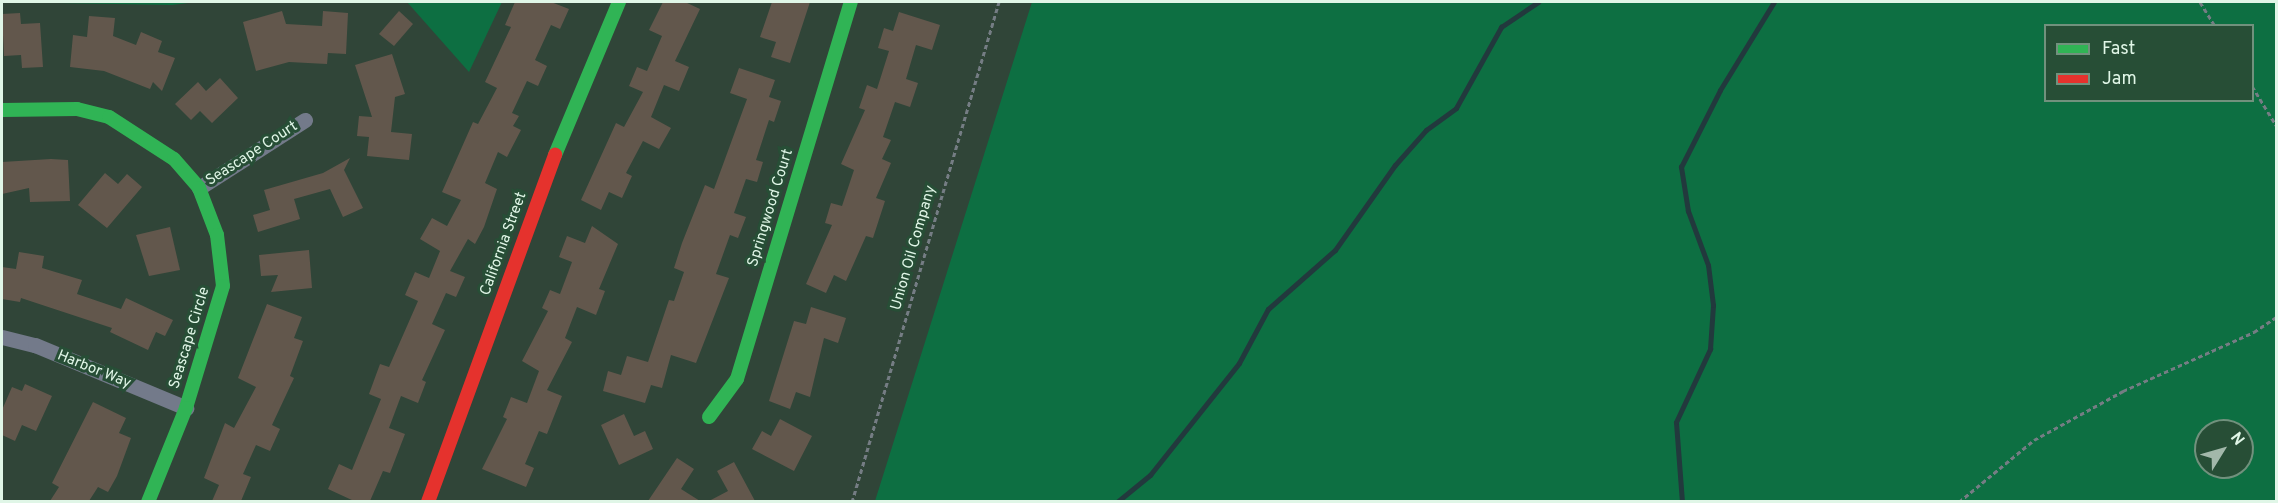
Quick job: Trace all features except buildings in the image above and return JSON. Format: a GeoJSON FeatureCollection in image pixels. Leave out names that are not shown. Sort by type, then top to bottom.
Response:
{"type":"FeatureCollection","features":[{"type":"Feature","properties":{"kind":"street","name":"California Street"},"geometry":{"type":"LineString","coordinates":[[428,501],[550,166],[619,2]]}},
{"type":"Feature","properties":{"kind":"street","name":"Springwood Court"},"geometry":{"type":"LineString","coordinates":[[709,417],[737,379],[851,2]]}},
{"type":"Feature","properties":{"kind":"street","name":"Seascape Circle"},"geometry":{"type":"LineString","coordinates":[[2,110],[77,109],[109,117],[174,159],[200,188],[217,235],[223,286],[186,408],[148,501]]}},
{"type":"Feature","properties":{"kind":"street","name":"Seascape Court"},"geometry":{"type":"LineString","coordinates":[[200,188],[305,120]]}},
{"type":"Feature","properties":{"kind":"street","name":"Harbor Way"},"geometry":{"type":"LineString","coordinates":[[2,337],[35,345],[186,408]]}},
{"type":"Feature","properties":{"kind":"path","name":"Union Oil Company"},"geometry":{"type":"LineString","coordinates":[[852,501],[999,2]]}},
{"type":"Feature","properties":{"kind":"path"},"geometry":{"type":"LineString","coordinates":[[2200,2],[2214,24]]}},
{"type":"Feature","properties":{"kind":"path"},"geometry":{"type":"LineString","coordinates":[[2254,88],[2277,125]]}},
{"type":"Feature","properties":{"kind":"path"},"geometry":{"type":"LineString","coordinates":[[1959,501],[2034,440],[2123,390],[2254,333],[2277,317]]}},
{"type":"Feature","properties":{"kind":"green space"},"geometry":{"type":"Polygon","coordinates":[[[2,2],[196,2],[172,5],[2,2]]]}},
{"type":"Feature","properties":{"kind":"green space"},"geometry":{"type":"Polygon","coordinates":[[[407,2],[502,2],[469,72],[407,2]]]}},
{"type":"Feature","properties":{"kind":"green space"},"geometry":{"type":"Polygon","coordinates":[[[1032,2],[2276,2],[2276,501],[875,501],[1032,2]]]}},
{"type":"Feature","properties":{"kind":"waterway"},"geometry":{"type":"LineString","coordinates":[[1117,502],[1150,475],[1239,363],[1268,309],[1335,250],[1395,165],[1426,130],[1456,108],[1501,27],[1538,2]]}},
{"type":"Feature","properties":{"kind":"waterway"},"geometry":{"type":"LineString","coordinates":[[1682,502],[1676,422],[1710,349],[1713,305],[1708,265],[1688,211],[1681,167],[1720,90],[1774,2]]}},
{"type":"Feature","properties":{"kind":"traffic: fast"},"geometry":{"type":"LineString","coordinates":[[555,155],[619,2]]}},
{"type":"Feature","properties":{"kind":"traffic: fast"},"geometry":{"type":"LineString","coordinates":[[709,417],[737,379],[851,2]]}},
{"type":"Feature","properties":{"kind":"traffic: fast"},"geometry":{"type":"LineString","coordinates":[[2,110],[77,109],[109,117],[174,159],[199,188],[217,235],[223,286],[186,408],[148,502]]}},
{"type":"Feature","properties":{"kind":"traffic: jam"},"geometry":{"type":"LineString","coordinates":[[428,502],[555,155]]}}]}
